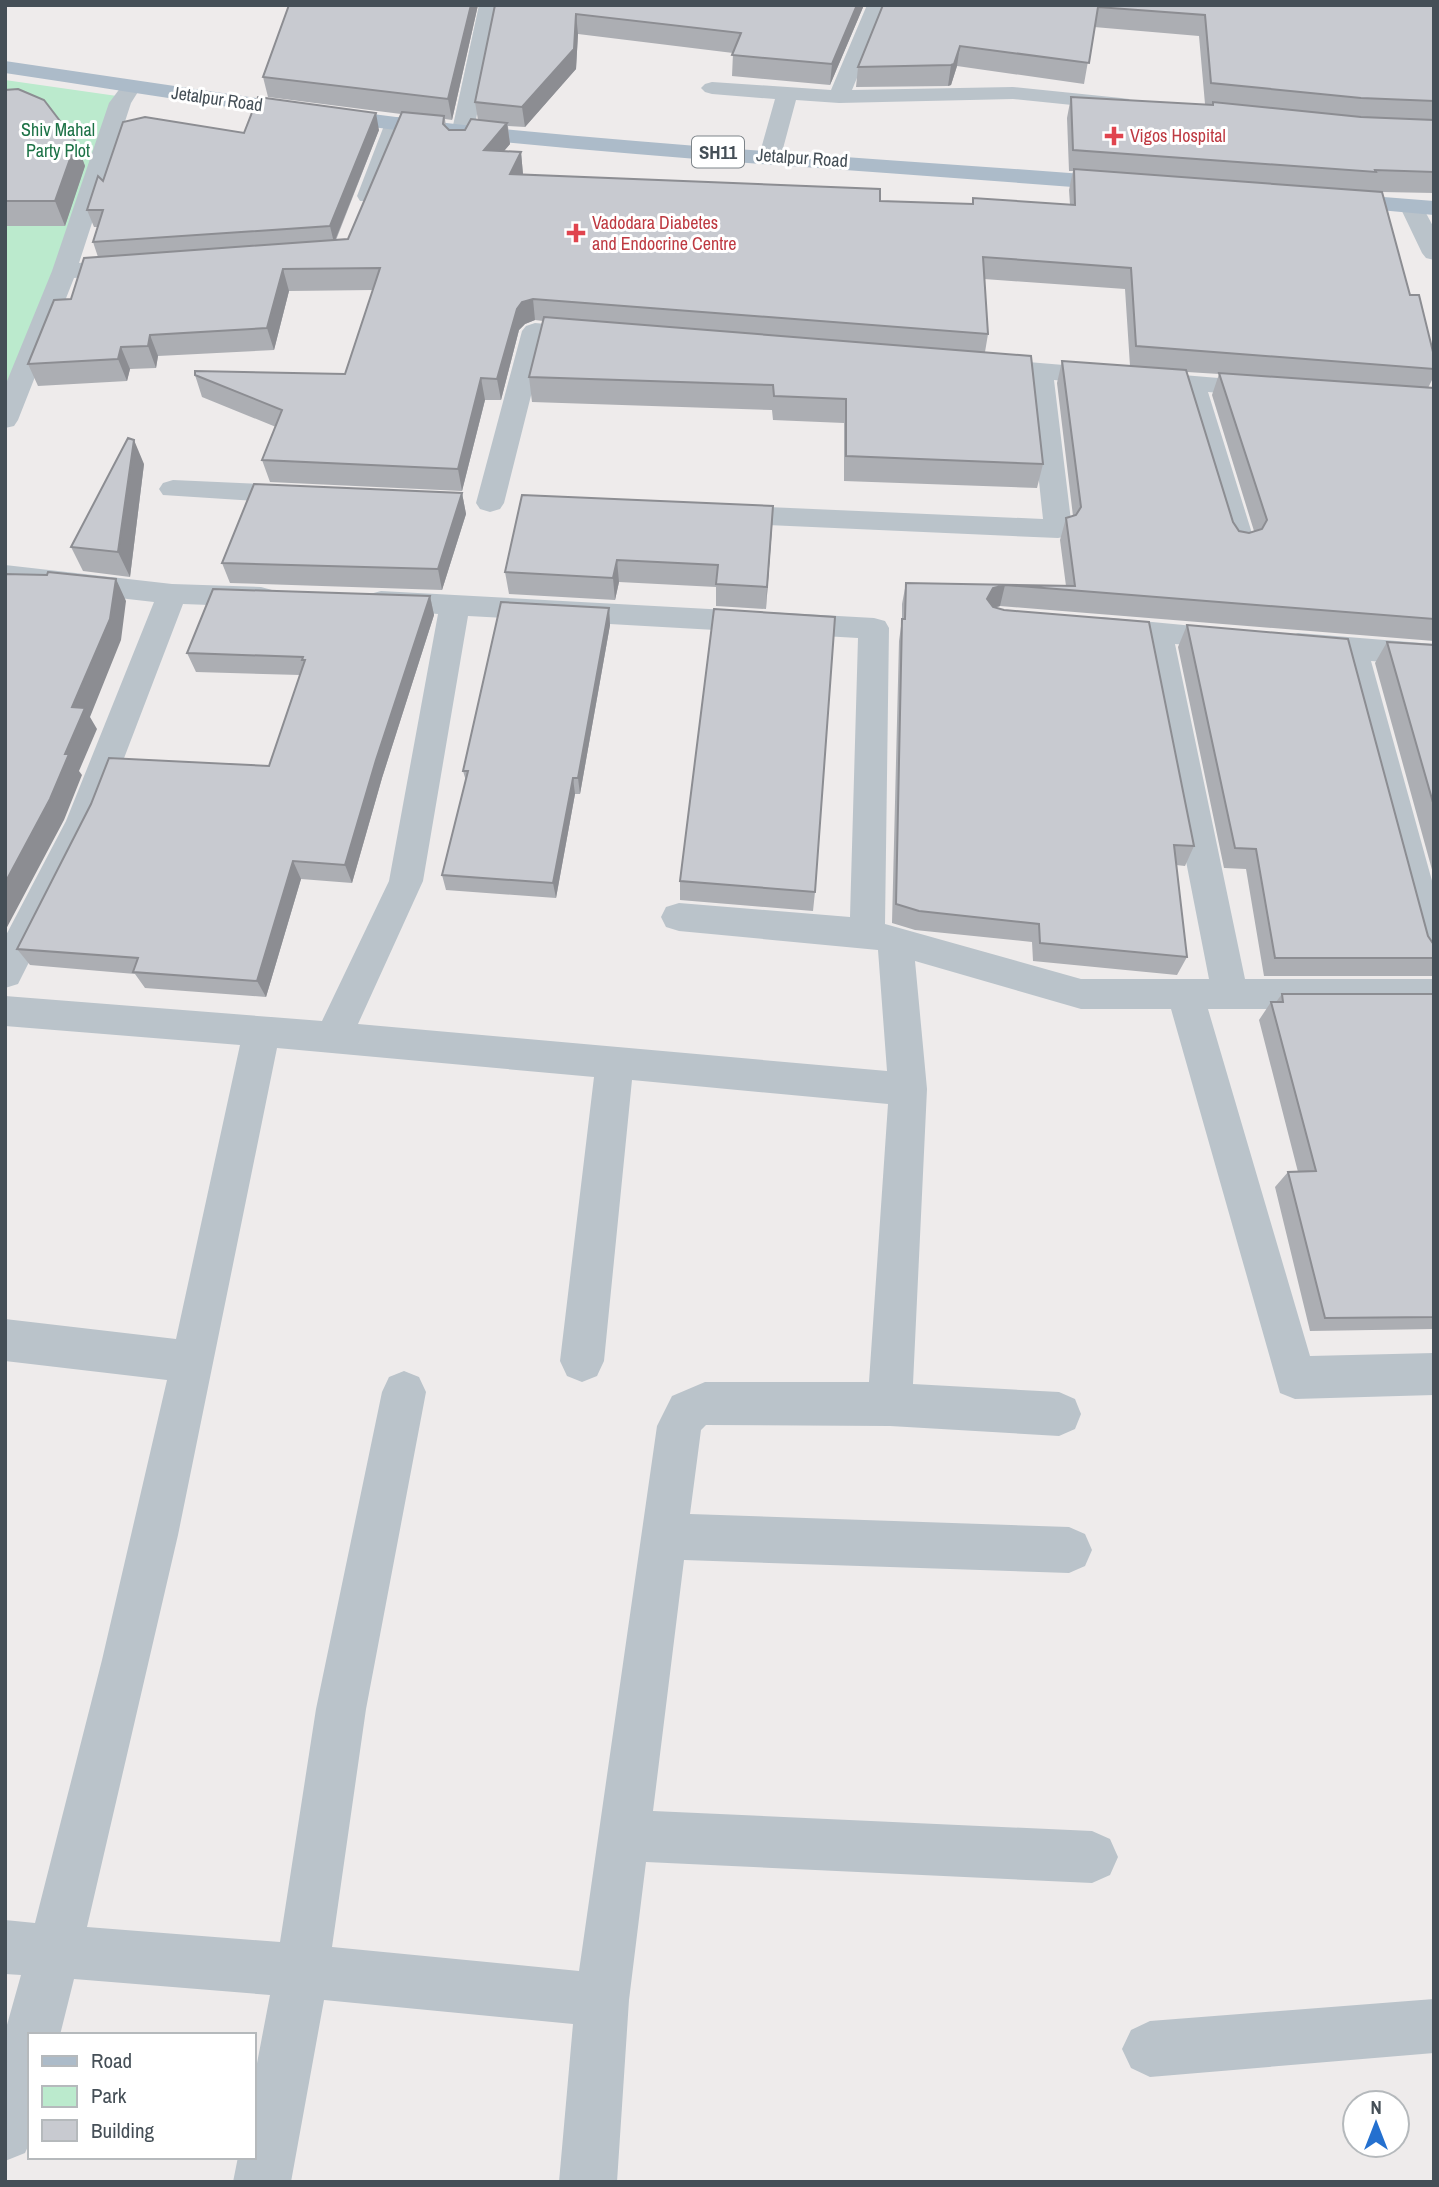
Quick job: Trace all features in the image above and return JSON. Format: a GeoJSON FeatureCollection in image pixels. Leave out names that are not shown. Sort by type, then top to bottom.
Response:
{"type":"FeatureCollection","features":[{"type":"Feature","properties":{"kind":"main road","name":"Jetalpur Road"},"geometry":{"type":"LineString","coordinates":[[5,67],[125,95]]}},
{"type":"Feature","properties":{"kind":"main road","name":"Jetalpur Road"},"geometry":{"type":"LineString","coordinates":[[5,86],[125,95],[614,159],[1141,193],[770,156],[461,137]]}},
{"type":"Feature","properties":{"kind":"main road"},"geometry":{"type":"LineString","coordinates":[[1315,207],[1425,216]]}},
{"type":"Feature","properties":{"kind":"street"},"geometry":{"type":"LineString","coordinates":[[461,137],[489,5]]}},
{"type":"Feature","properties":{"kind":"street"},"geometry":{"type":"LineString","coordinates":[[839,97],[877,5]]}},
{"type":"Feature","properties":{"kind":"street"},"geometry":{"type":"LineString","coordinates":[[712,88],[839,97],[1013,93],[1135,106]]}},
{"type":"Feature","properties":{"kind":"street","name":"SH11"},"geometry":{"type":"LineString","coordinates":[[770,156],[787,93]]}},
{"type":"Feature","properties":{"kind":"street"},"geometry":{"type":"LineString","coordinates":[[5,420],[64,271],[125,95]]}},
{"type":"Feature","properties":{"kind":"street"},"geometry":{"type":"LineString","coordinates":[[360,214],[394,130]]}},
{"type":"Feature","properties":{"kind":"street"},"geometry":{"type":"LineString","coordinates":[[1425,216],[1434,253]]}},
{"type":"Feature","properties":{"kind":"street"},"geometry":{"type":"LineString","coordinates":[[64,271],[161,264]]}},
{"type":"Feature","properties":{"kind":"street"},"geometry":{"type":"LineString","coordinates":[[490,503],[534,331],[617,338]]}},
{"type":"Feature","properties":{"kind":"street"},"geometry":{"type":"LineString","coordinates":[[958,365],[1299,391]]}},
{"type":"Feature","properties":{"kind":"street"},"geometry":{"type":"LineString","coordinates":[[698,513],[1058,529],[1040,371]]}},
{"type":"Feature","properties":{"kind":"street"},"geometry":{"type":"LineString","coordinates":[[1192,383],[1241,543]]}},
{"type":"Feature","properties":{"kind":"street"},"geometry":{"type":"LineString","coordinates":[[173,489],[325,496]]}},
{"type":"Feature","properties":{"kind":"street"},"geometry":{"type":"LineString","coordinates":[[5,575],[172,594],[293,598]]}},
{"type":"Feature","properties":{"kind":"street"},"geometry":{"type":"LineString","coordinates":[[5,973],[83,821],[172,594]]}},
{"type":"Feature","properties":{"kind":"street"},"geometry":{"type":"LineString","coordinates":[[347,600],[455,603],[874,628],[881,937],[908,1089],[890,1404]]}},
{"type":"Feature","properties":{"kind":"street"},"geometry":{"type":"LineString","coordinates":[[333,1038],[406,881],[455,603]]}},
{"type":"Feature","properties":{"kind":"street"},"geometry":{"type":"LineString","coordinates":[[1078,626],[1434,655]]}},
{"type":"Feature","properties":{"kind":"street"},"geometry":{"type":"LineString","coordinates":[[1157,632],[1230,994]]}},
{"type":"Feature","properties":{"kind":"street"},"geometry":{"type":"LineString","coordinates":[[1352,648],[1434,954]]}},
{"type":"Feature","properties":{"kind":"street"},"geometry":{"type":"LineString","coordinates":[[679,917],[881,937],[1081,994],[1434,994]]}},
{"type":"Feature","properties":{"kind":"street"},"geometry":{"type":"LineString","coordinates":[[1185,994],[1295,1378],[1434,1374]]}},
{"type":"Feature","properties":{"kind":"street"},"geometry":{"type":"LineString","coordinates":[[5,1011],[262,1031],[908,1089]]}},
{"type":"Feature","properties":{"kind":"street"},"geometry":{"type":"LineString","coordinates":[[32,2033],[30,1949],[193,1362],[262,1031]]}},
{"type":"Feature","properties":{"kind":"street"},"geometry":{"type":"LineString","coordinates":[[582,1361],[615,1063]]}},
{"type":"Feature","properties":{"kind":"street"},"geometry":{"type":"LineString","coordinates":[[5,1340],[193,1362]]}},
{"type":"Feature","properties":{"kind":"street"},"geometry":{"type":"LineString","coordinates":[[262,2182],[302,1971],[341,1709],[404,1392]]}},
{"type":"Feature","properties":{"kind":"street"},"geometry":{"type":"LineString","coordinates":[[588,2182],[602,2000],[679,1426],[685,1412],[694,1405],[711,1402],[890,1404],[1059,1414]]}},
{"type":"Feature","properties":{"kind":"street"},"geometry":{"type":"LineString","coordinates":[[666,1536],[1069,1550]]}},
{"type":"Feature","properties":{"kind":"street"},"geometry":{"type":"LineString","coordinates":[[624,1835],[1092,1857]]}},
{"type":"Feature","properties":{"kind":"street"},"geometry":{"type":"LineString","coordinates":[[30,1949],[302,1971],[602,2000]]}},
{"type":"Feature","properties":{"kind":"street"},"geometry":{"type":"LineString","coordinates":[[1150,2049],[1434,2026]]}},
{"type":"Feature","properties":{"kind":"street"},"geometry":{"type":"LineString","coordinates":[[5,2133],[28,2050]]}},
{"type":"Feature","properties":{"kind":"green space","name":"Shiv Mahal Party Plot"},"geometry":{"type":"Polygon","coordinates":[[[5,80],[131,98],[5,421],[5,80]]]}},
{"type":"Feature","properties":{"kind":"building"},"geometry":{"type":"Polygon","coordinates":[[[289,5],[471,5],[448,99],[263,77],[289,5]]]}},
{"type":"Feature","properties":{"kind":"building"},"geometry":{"type":"Polygon","coordinates":[[[495,5],[857,5],[832,64],[732,55],[741,33],[576,14],[574,49],[522,107],[475,102],[495,5]]]}},
{"type":"Feature","properties":{"kind":"building"},"geometry":{"type":"Polygon","coordinates":[[[883,5],[1434,5],[1434,101],[1361,98],[1211,83],[1205,15],[1098,7],[1089,63],[960,46],[954,64],[951,65],[858,67],[883,5]]]}},
{"type":"Feature","properties":{"kind":"building"},"geometry":{"type":"Polygon","coordinates":[[[18,89],[44,100],[76,142],[55,201],[5,201],[5,90],[18,89]]]}},
{"type":"Feature","properties":{"kind":"building"},"geometry":{"type":"Polygon","coordinates":[[[258,97],[376,113],[330,226],[93,242],[103,210],[87,210],[98,176],[103,181],[123,122],[145,117],[244,133],[258,97]]]}},
{"type":"Feature","properties":{"kind":"building"},"geometry":{"type":"Polygon","coordinates":[[[1071,97],[1213,105],[1213,102],[1361,117],[1434,120],[1434,172],[1375,170],[1376,172],[1073,150],[1071,97]]]}},
{"type":"Feature","properties":{"kind":"building"},"geometry":{"type":"Polygon","coordinates":[[[402,112],[444,116],[443,124],[449,130],[465,130],[471,119],[507,123],[484,150],[521,152],[510,174],[880,189],[880,201],[973,204],[973,198],[1075,205],[1074,169],[1382,192],[1410,295],[1419,295],[1434,356],[1434,369],[1136,346],[1131,268],[983,257],[988,334],[533,299],[522,302],[517,309],[497,379],[481,378],[458,469],[262,460],[282,410],[195,375],[195,371],[345,374],[380,268],[283,269],[267,328],[150,335],[148,346],[121,347],[118,359],[28,364],[54,300],[71,299],[84,258],[348,239],[402,112]]]}},
{"type":"Feature","properties":{"kind":"building"},"geometry":{"type":"Polygon","coordinates":[[[544,317],[1031,356],[1043,464],[846,456],[846,399],[774,396],[773,385],[529,377],[544,317]]]}},
{"type":"Feature","properties":{"kind":"building"},"geometry":{"type":"Polygon","coordinates":[[[1062,361],[1186,370],[1233,522],[1239,531],[1249,533],[1262,529],[1267,520],[1219,373],[1434,388],[1434,619],[1005,585],[993,588],[987,599],[993,607],[1004,610],[1149,622],[1194,846],[1174,845],[1187,957],[1040,943],[1039,924],[919,911],[896,904],[902,619],[905,619],[906,583],[1075,586],[1066,518],[1076,515],[1081,507],[1062,361]]]}},
{"type":"Feature","properties":{"kind":"building"},"geometry":{"type":"Polygon","coordinates":[[[128,438],[134,440],[118,552],[71,547],[128,438]]]}},
{"type":"Feature","properties":{"kind":"building"},"geometry":{"type":"Polygon","coordinates":[[[254,484],[462,493],[438,569],[222,563],[254,484]]]}},
{"type":"Feature","properties":{"kind":"building"},"geometry":{"type":"Polygon","coordinates":[[[522,495],[773,506],[767,587],[716,584],[718,565],[617,560],[613,578],[505,572],[522,495]]]}},
{"type":"Feature","properties":{"kind":"building"},"geometry":{"type":"Polygon","coordinates":[[[48,572],[116,579],[110,619],[72,707],[85,708],[65,754],[69,754],[50,799],[5,883],[5,574],[47,575],[48,572]]]}},
{"type":"Feature","properties":{"kind":"building"},"geometry":{"type":"Polygon","coordinates":[[[213,589],[430,596],[345,865],[293,861],[257,981],[133,972],[138,958],[17,949],[91,804],[109,758],[269,766],[305,660],[302,660],[303,657],[187,653],[213,589]]]}},
{"type":"Feature","properties":{"kind":"building"},"geometry":{"type":"Polygon","coordinates":[[[501,602],[609,608],[578,778],[573,778],[553,883],[442,875],[468,771],[463,771],[501,602]]]}},
{"type":"Feature","properties":{"kind":"building"},"geometry":{"type":"Polygon","coordinates":[[[714,609],[835,617],[815,892],[680,881],[714,609]]]}},
{"type":"Feature","properties":{"kind":"building"},"geometry":{"type":"Polygon","coordinates":[[[1187,625],[1348,639],[1428,936],[1434,945],[1434,958],[1275,958],[1256,849],[1235,848],[1187,625]]]}},
{"type":"Feature","properties":{"kind":"building"},"geometry":{"type":"Polygon","coordinates":[[[1387,642],[1434,645],[1434,806],[1387,642]]]}},
{"type":"Feature","properties":{"kind":"building"},"geometry":{"type":"Polygon","coordinates":[[[1282,994],[1434,994],[1434,1317],[1325,1318],[1288,1172],[1316,1171],[1271,1002],[1283,1002],[1282,994]]]}},
{"type":"Feature","properties":{"kind":"place","name":"Vigos Hospital"},"geometry":{"type":"Point","coordinates":[1114,136]}},
{"type":"Feature","properties":{"kind":"place","name":"Vadodara Diabetes and Endocrine Centre"},"geometry":{"type":"Point","coordinates":[576,233]}}]}
